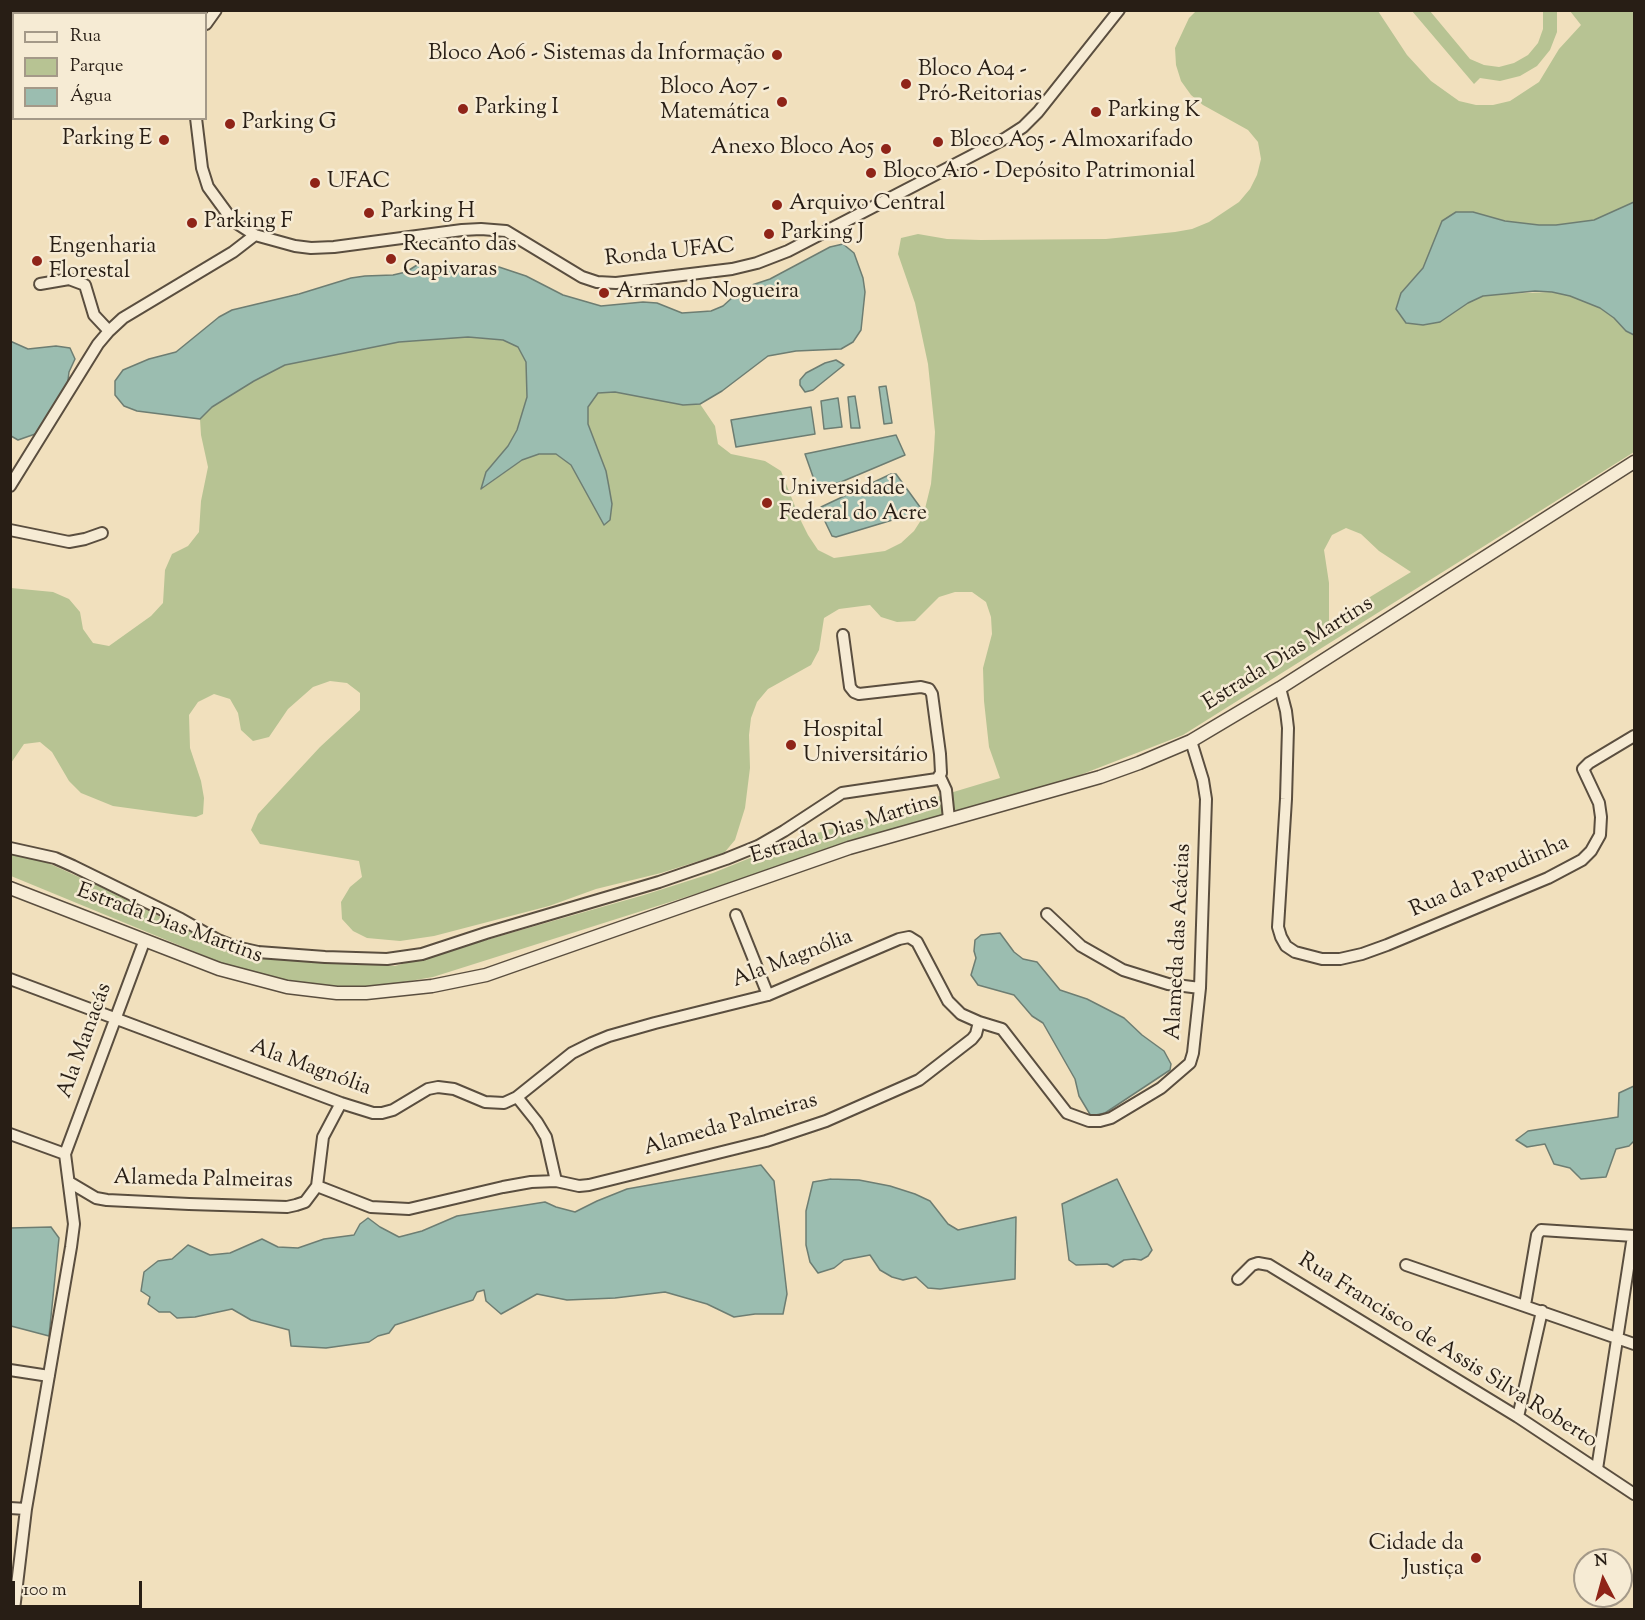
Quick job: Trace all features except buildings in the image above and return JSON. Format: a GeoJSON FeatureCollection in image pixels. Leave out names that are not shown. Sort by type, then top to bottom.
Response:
{"type":"FeatureCollection","features":[{"type":"Feature","properties":{"kind":"street"},"geometry":{"type":"LineString","coordinates":[[207,23],[216,10]]}},
{"type":"Feature","properties":{"kind":"street","name":"Ronda UFAC"},"geometry":{"type":"LineString","coordinates":[[196,120],[202,168],[208,187],[227,213],[238,224],[255,235],[311,248],[462,230],[506,231],[582,277],[597,282],[616,284],[732,269],[757,263],[788,251],[1023,127],[1045,105],[1119,10]]}},
{"type":"Feature","properties":{"kind":"street"},"geometry":{"type":"LineString","coordinates":[[10,486],[92,353],[109,330],[123,318],[233,252],[255,235]]}},
{"type":"Feature","properties":{"kind":"street"},"geometry":{"type":"LineString","coordinates":[[40,284],[69,279],[85,285],[94,315],[109,330]]}},
{"type":"Feature","properties":{"kind":"street","name":"Estrada Dias Martins"},"geometry":{"type":"LineString","coordinates":[[10,888],[144,942],[219,969],[288,987],[337,993],[396,991],[486,975],[849,848],[1100,777],[1191,741],[1280,688],[1635,462]]}},
{"type":"Feature","properties":{"kind":"street"},"geometry":{"type":"LineString","coordinates":[[10,530],[69,542],[102,533]]}},
{"type":"Feature","properties":{"kind":"street"},"geometry":{"type":"LineString","coordinates":[[843,635],[850,687],[854,692],[859,694],[921,687],[929,689],[932,694],[940,754],[940,777],[946,790],[949,819]]}},
{"type":"Feature","properties":{"kind":"street","name":"Rua da Papudinha"},"geometry":{"type":"LineString","coordinates":[[1280,688],[1288,728],[1278,927],[1286,946],[1306,957],[1322,959],[1362,954],[1548,878],[1582,860],[1591,851],[1600,835],[1601,818],[1599,802],[1583,769],[1589,763],[1635,736]]}},
{"type":"Feature","properties":{"kind":"street","name":"Alameda das Acácias"},"geometry":{"type":"LineString","coordinates":[[889,943],[909,937],[917,942],[948,1001],[962,1014],[1002,1029],[1067,1113],[1089,1121],[1112,1118],[1161,1088],[1190,1063],[1200,988],[1206,799],[1203,780],[1191,741]]}},
{"type":"Feature","properties":{"kind":"street"},"geometry":{"type":"LineString","coordinates":[[10,848],[55,858],[236,947],[258,952],[387,959],[438,950],[726,859],[758,846],[842,793],[934,780],[940,777]]}},
{"type":"Feature","properties":{"kind":"street"},"geometry":{"type":"LineString","coordinates":[[1047,914],[1081,946],[1123,970],[1168,984],[1200,988]]}},
{"type":"Feature","properties":{"kind":"street"},"geometry":{"type":"LineString","coordinates":[[736,915],[768,995]]}},
{"type":"Feature","properties":{"kind":"street","name":"Ala Manacás"},"geometry":{"type":"LineString","coordinates":[[65,1154],[144,942]]}},
{"type":"Feature","properties":{"kind":"street","name":"Ala Magnólia"},"geometry":{"type":"LineString","coordinates":[[10,979],[341,1102],[373,1113],[382,1113],[393,1110],[428,1089],[438,1087],[454,1089],[485,1102],[504,1103],[517,1097],[572,1053],[592,1043],[655,1023],[768,995],[889,943]]}},
{"type":"Feature","properties":{"kind":"street","name":"Alameda Palmeiras"},"geometry":{"type":"LineString","coordinates":[[317,1186],[371,1207],[409,1209],[531,1182],[556,1181],[579,1186],[589,1185],[765,1141],[826,1121],[919,1080],[972,1039],[979,1022]]}},
{"type":"Feature","properties":{"kind":"street"},"geometry":{"type":"LineString","coordinates":[[517,1097],[546,1137],[556,1181]]}},
{"type":"Feature","properties":{"kind":"street","name":"Alameda Palmeiras"},"geometry":{"type":"LineString","coordinates":[[69,1182],[96,1198],[107,1200],[287,1207],[305,1202],[317,1186],[323,1137],[341,1102]]}},
{"type":"Feature","properties":{"kind":"street"},"geometry":{"type":"LineString","coordinates":[[10,1134],[65,1154],[74,1224],[26,1509],[14,1610]]}},
{"type":"Feature","properties":{"kind":"street"},"geometry":{"type":"LineString","coordinates":[[1525,1305],[1537,1235],[1540,1230],[1634,1236],[1631,1277],[1618,1338],[1597,1469]]}},
{"type":"Feature","properties":{"kind":"street","name":"Rua Francisco de Assis Silva Roberto"},"geometry":{"type":"LineString","coordinates":[[1238,1279],[1252,1265],[1264,1263],[1269,1265],[1518,1417],[1635,1494]]}},
{"type":"Feature","properties":{"kind":"street"},"geometry":{"type":"LineString","coordinates":[[1406,1265],[1635,1344]]}},
{"type":"Feature","properties":{"kind":"street"},"geometry":{"type":"LineString","coordinates":[[1518,1417],[1542,1311]]}},
{"type":"Feature","properties":{"kind":"street"},"geometry":{"type":"LineString","coordinates":[[10,1370],[49,1376]]}},
{"type":"Feature","properties":{"kind":"street"},"geometry":{"type":"LineString","coordinates":[[10,1508],[26,1509]]}},
{"type":"Feature","properties":{"kind":"green space"},"geometry":{"type":"Polygon","coordinates":[[[1196,11],[1378,11],[1407,55],[1431,81],[1459,101],[1476,105],[1493,105],[1510,101],[1539,82],[1559,49],[1581,25],[1570,11],[1634,11],[1634,202],[1594,220],[1556,225],[1505,221],[1473,212],[1442,221],[1423,268],[1401,293],[1468,303],[1483,296],[1552,292],[1570,296],[1600,308],[1626,331],[1634,335],[1634,452],[1183,735],[1080,775],[433,977],[369,988],[303,985],[232,967],[11,876],[11,853],[48,863],[234,954],[395,966],[644,895],[713,873],[797,839],[1000,778],[989,747],[984,701],[983,668],[992,634],[991,617],[986,602],[972,592],[955,592],[939,597],[915,621],[897,622],[881,617],[870,605],[839,609],[824,618],[819,650],[811,665],[768,689],[757,702],[751,718],[749,735],[750,768],[745,808],[735,840],[724,853],[661,873],[596,889],[549,906],[434,936],[400,941],[367,938],[353,931],[342,919],[341,902],[350,887],[362,877],[359,861],[260,844],[251,830],[258,814],[320,747],[360,710],[360,693],[347,683],[330,681],[313,687],[288,709],[269,737],[253,741],[241,730],[238,713],[230,699],[214,694],[198,702],[189,715],[190,748],[201,781],[204,798],[203,814],[196,817],[113,806],[81,793],[69,781],[52,752],[40,742],[24,744],[11,763],[11,588],[53,592],[69,599],[80,612],[83,629],[93,643],[109,646],[151,616],[163,603],[165,570],[172,554],[188,546],[199,532],[201,501],[208,467],[200,419],[212,407],[268,372],[285,365],[399,342],[468,337],[503,340],[518,347],[526,362],[528,378],[527,397],[517,430],[508,446],[486,472],[482,489],[522,460],[539,454],[556,454],[571,465],[604,524],[612,504],[606,471],[588,424],[588,407],[598,393],[615,392],[683,405],[700,404],[715,426],[718,444],[731,454],[765,461],[781,471],[800,519],[818,550],[834,558],[885,551],[901,543],[914,531],[923,517],[931,484],[935,432],[928,364],[915,303],[898,254],[901,238],[918,234],[947,239],[981,240],[1106,239],[1175,232],[1192,229],[1209,222],[1239,202],[1250,189],[1257,175],[1261,159],[1258,142],[1248,130],[1203,105],[1191,95],[1181,81],[1176,65],[1175,48],[1189,18],[1196,11]],[[1346,528],[1332,535],[1324,550],[1329,583],[1329,622],[1411,572],[1379,551],[1361,534],[1346,528]]]}},
{"type":"Feature","properties":{"kind":"green space"},"geometry":{"type":"Polygon","coordinates":[[[1412,11],[1430,11],[1470,59],[1484,65],[1499,67],[1514,63],[1528,55],[1538,43],[1543,29],[1543,11],[1557,11],[1557,32],[1550,50],[1537,66],[1520,76],[1500,81],[1480,78],[1474,84],[1412,11]]]}},
{"type":"Feature","properties":{"kind":"water"},"geometry":{"type":"Polygon","coordinates":[[[1634,202],[1634,335],[1626,331],[1600,308],[1570,296],[1552,292],[1535,291],[1483,296],[1440,322],[1423,325],[1406,323],[1396,309],[1401,293],[1423,268],[1442,221],[1456,212],[1473,212],[1505,221],[1556,225],[1594,220],[1634,202]]]}},
{"type":"Feature","properties":{"kind":"water"},"geometry":{"type":"Polygon","coordinates":[[[843,244],[854,253],[863,278],[865,292],[861,330],[853,342],[841,349],[796,351],[768,356],[722,391],[700,404],[683,405],[615,392],[598,393],[588,407],[588,424],[606,471],[612,504],[610,520],[604,525],[571,465],[556,454],[539,454],[522,460],[481,489],[486,472],[508,446],[517,430],[527,397],[526,362],[518,347],[503,340],[468,337],[399,342],[285,365],[212,407],[200,419],[137,411],[124,406],[115,395],[115,381],[123,370],[149,359],[176,352],[219,317],[232,310],[299,294],[351,278],[393,275],[406,272],[417,265],[499,267],[526,276],[563,295],[601,306],[643,302],[657,303],[682,313],[697,312],[711,311],[723,306],[743,288],[770,279],[830,247],[843,244]]]}},
{"type":"Feature","properties":{"kind":"water"},"geometry":{"type":"Polygon","coordinates":[[[10,341],[28,349],[56,346],[70,348],[75,359],[69,372],[67,388],[38,433],[18,440],[11,436],[10,341]]]}},
{"type":"Feature","properties":{"kind":"water"},"geometry":{"type":"Polygon","coordinates":[[[836,360],[844,365],[813,390],[805,392],[800,385],[800,380],[806,373],[836,360]]]}},
{"type":"Feature","properties":{"kind":"water"},"geometry":{"type":"Polygon","coordinates":[[[886,386],[892,423],[884,424],[879,387],[886,386]]]}},
{"type":"Feature","properties":{"kind":"water"},"geometry":{"type":"Polygon","coordinates":[[[855,396],[860,428],[851,428],[848,397],[855,396]]]}},
{"type":"Feature","properties":{"kind":"water"},"geometry":{"type":"Polygon","coordinates":[[[838,398],[842,427],[824,429],[821,401],[838,398]]]}},
{"type":"Feature","properties":{"kind":"water"},"geometry":{"type":"Polygon","coordinates":[[[811,407],[815,434],[736,447],[731,420],[811,407]]]}},
{"type":"Feature","properties":{"kind":"water"},"geometry":{"type":"Polygon","coordinates":[[[896,435],[905,455],[841,482],[817,488],[805,454],[896,435]]]}},
{"type":"Feature","properties":{"kind":"water"},"geometry":{"type":"Polygon","coordinates":[[[891,474],[896,474],[920,507],[919,512],[836,537],[832,536],[820,511],[821,507],[891,474]]]}},
{"type":"Feature","properties":{"kind":"water"},"geometry":{"type":"Polygon","coordinates":[[[1000,933],[1014,952],[1023,959],[1037,962],[1060,990],[1087,999],[1124,1018],[1164,1051],[1171,1064],[1170,1070],[1105,1113],[1091,1116],[1079,1096],[1075,1079],[1043,1023],[1032,1016],[1014,995],[978,985],[971,975],[976,958],[975,940],[981,935],[1000,933]]]}},
{"type":"Feature","properties":{"kind":"water"},"geometry":{"type":"Polygon","coordinates":[[[1634,1086],[1634,1141],[1629,1146],[1616,1149],[1606,1177],[1581,1179],[1570,1168],[1554,1164],[1545,1144],[1527,1147],[1516,1140],[1528,1131],[1618,1117],[1619,1093],[1634,1086]]]}},
{"type":"Feature","properties":{"kind":"water"},"geometry":{"type":"Polygon","coordinates":[[[761,1165],[774,1181],[787,1294],[783,1314],[734,1317],[707,1304],[665,1292],[615,1298],[567,1300],[537,1294],[501,1314],[486,1301],[484,1290],[477,1292],[473,1300],[395,1325],[389,1333],[369,1342],[326,1348],[291,1346],[289,1330],[251,1320],[232,1309],[195,1317],[177,1318],[170,1312],[159,1312],[148,1304],[150,1297],[141,1291],[144,1272],[158,1261],[172,1259],[188,1245],[210,1255],[230,1253],[262,1239],[278,1247],[298,1248],[324,1239],[354,1235],[360,1224],[368,1218],[399,1237],[422,1231],[457,1216],[545,1202],[575,1212],[627,1189],[761,1165]]]}},
{"type":"Feature","properties":{"kind":"water"},"geometry":{"type":"Polygon","coordinates":[[[831,1179],[859,1180],[915,1194],[930,1201],[948,1224],[958,1230],[1016,1217],[1015,1279],[940,1289],[928,1288],[916,1277],[903,1280],[892,1277],[880,1270],[870,1255],[844,1260],[834,1268],[818,1273],[810,1262],[806,1245],[806,1211],[813,1182],[831,1179]]]}},
{"type":"Feature","properties":{"kind":"water"},"geometry":{"type":"Polygon","coordinates":[[[1117,1179],[1152,1250],[1141,1260],[1124,1260],[1113,1267],[1107,1264],[1076,1265],[1069,1260],[1062,1204],[1117,1179]]]}},
{"type":"Feature","properties":{"kind":"water"},"geometry":{"type":"Polygon","coordinates":[[[51,1227],[59,1238],[49,1336],[11,1326],[10,1228],[51,1227]]]}},
{"type":"Feature","properties":{"kind":"place","name":"Bloco A06 - Sistemas da Informação"},"geometry":{"type":"Point","coordinates":[777,55]}},
{"type":"Feature","properties":{"kind":"place","name":"Bloco A04 - Pró-Reitorias"},"geometry":{"type":"Point","coordinates":[906,84]}},
{"type":"Feature","properties":{"kind":"place","name":"Bloco A07 - Matemática"},"geometry":{"type":"Point","coordinates":[782,102]}},
{"type":"Feature","properties":{"kind":"place","name":"Parking I"},"geometry":{"type":"Point","coordinates":[463,109]}},
{"type":"Feature","properties":{"kind":"place","name":"Parking K"},"geometry":{"type":"Point","coordinates":[1096,112]}},
{"type":"Feature","properties":{"kind":"place","name":"Parking G"},"geometry":{"type":"Point","coordinates":[230,124]}},
{"type":"Feature","properties":{"kind":"place","name":"Parking E"},"geometry":{"type":"Point","coordinates":[164,140]}},
{"type":"Feature","properties":{"kind":"place","name":"Bloco A05 - Almoxarifado"},"geometry":{"type":"Point","coordinates":[938,142]}},
{"type":"Feature","properties":{"kind":"place","name":"Anexo Bloco A05"},"geometry":{"type":"Point","coordinates":[886,149]}},
{"type":"Feature","properties":{"kind":"place","name":"Bloco A10 - Depósito Patrimonial"},"geometry":{"type":"Point","coordinates":[871,173]}},
{"type":"Feature","properties":{"kind":"place","name":"UFAC"},"geometry":{"type":"Point","coordinates":[315,183]}},
{"type":"Feature","properties":{"kind":"place","name":"Arquivo Central"},"geometry":{"type":"Point","coordinates":[777,205]}},
{"type":"Feature","properties":{"kind":"place","name":"Parking H"},"geometry":{"type":"Point","coordinates":[369,213]}},
{"type":"Feature","properties":{"kind":"place","name":"Parking F"},"geometry":{"type":"Point","coordinates":[192,223]}},
{"type":"Feature","properties":{"kind":"place","name":"Parking J"},"geometry":{"type":"Point","coordinates":[769,234]}},
{"type":"Feature","properties":{"kind":"place","name":"Recanto das Capivaras"},"geometry":{"type":"Point","coordinates":[391,259]}},
{"type":"Feature","properties":{"kind":"place","name":"Engenharia Florestal"},"geometry":{"type":"Point","coordinates":[37,261]}},
{"type":"Feature","properties":{"kind":"place","name":"Armando Nogueira"},"geometry":{"type":"Point","coordinates":[604,293]}},
{"type":"Feature","properties":{"kind":"place","name":"Universidade Federal do Acre"},"geometry":{"type":"Point","coordinates":[767,503]}},
{"type":"Feature","properties":{"kind":"place","name":"Hospital Universitário"},"geometry":{"type":"Point","coordinates":[791,745]}},
{"type":"Feature","properties":{"kind":"place","name":"Cidade da Justiça"},"geometry":{"type":"Point","coordinates":[1476,1558]}}]}
